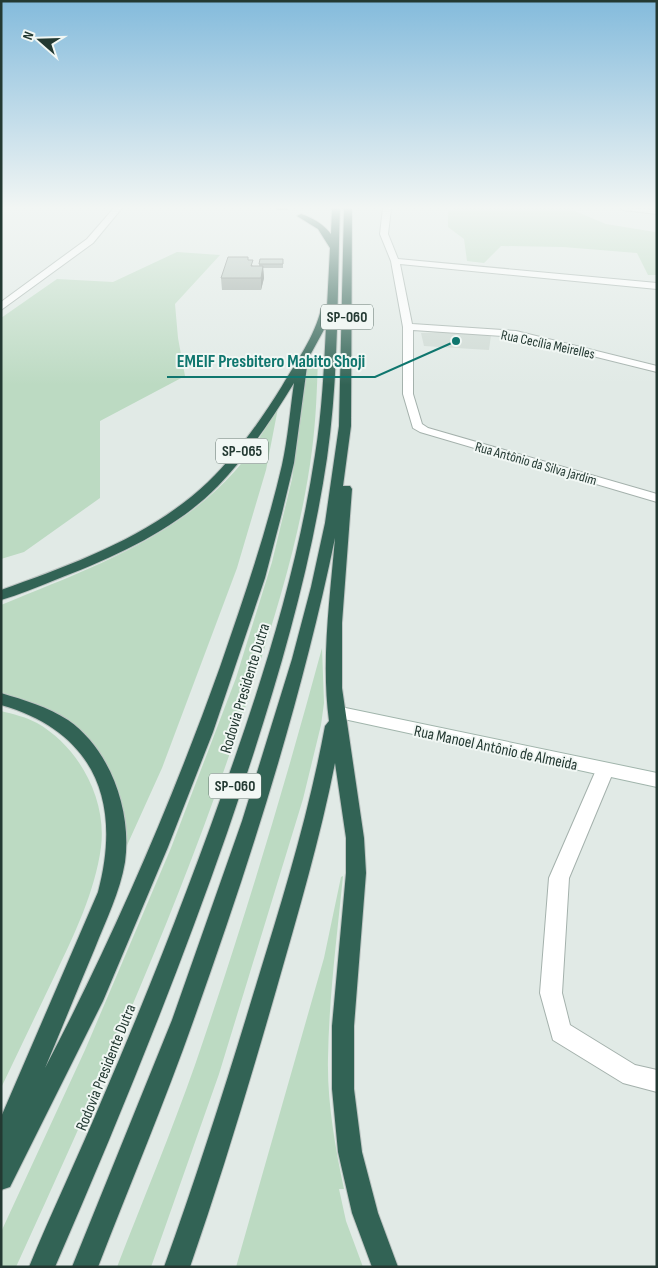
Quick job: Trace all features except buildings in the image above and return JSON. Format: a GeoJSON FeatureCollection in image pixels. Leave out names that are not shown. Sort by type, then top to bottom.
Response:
{"type":"FeatureCollection","features":[{"type":"Feature","properties":{"kind":"highway","name":"Rodovia Presidente Dutra"},"geometry":{"type":"LineString","coordinates":[[42,1267],[77,1187],[170,960],[233,791],[274,664],[303,560],[320,466],[328,398],[333,267]]}},
{"type":"Feature","properties":{"kind":"highway","name":"SP-060"},"geometry":{"type":"LineString","coordinates":[[347,267],[346,493],[335,623],[336,712],[355,838],[356,874],[343,1026],[343,1089],[350,1152],[365,1213],[384,1267]]}},
{"type":"Feature","properties":{"kind":"highway"},"geometry":{"type":"LineString","coordinates":[[1,1178],[94,994],[160,847],[205,732],[258,578],[288,463],[302,357],[323,323],[332,279]]}},
{"type":"Feature","properties":{"kind":"highway","name":"SP-065"},"geometry":{"type":"LineString","coordinates":[[6,594],[131,541],[186,506],[212,484],[234,461],[271,409],[302,357]]}},
{"type":"Feature","properties":{"kind":"highway","name":"SP-060"},"geometry":{"type":"LineString","coordinates":[[85,1267],[182,1020],[252,821],[300,659],[318,586],[332,524],[345,426]]}},
{"type":"Feature","properties":{"kind":"highway"},"geometry":{"type":"LineString","coordinates":[[1,699],[43,714],[65,727],[81,743],[94,759],[105,781],[113,802],[116,825],[116,855],[108,892],[1,1146]]}},
{"type":"Feature","properties":{"kind":"highway"},"geometry":{"type":"LineString","coordinates":[[177,1267],[241,1070],[306,852],[327,766],[336,712]]}},
{"type":"Feature","properties":{"kind":"street"},"geometry":{"type":"LineString","coordinates":[[1,307],[55,267]]}},
{"type":"Feature","properties":{"kind":"street"},"geometry":{"type":"LineString","coordinates":[[396,267],[408,327]]}},
{"type":"Feature","properties":{"kind":"street"},"geometry":{"type":"LineString","coordinates":[[460,267],[657,286]]}},
{"type":"Feature","properties":{"kind":"street","name":"Rua Cecília Meirelles"},"geometry":{"type":"LineString","coordinates":[[408,327],[516,334],[657,369]]}},
{"type":"Feature","properties":{"kind":"street","name":"Rua Antônio da Silva Jardim"},"geometry":{"type":"LineString","coordinates":[[408,327],[408,394],[417,426],[424,430],[657,498]]}},
{"type":"Feature","properties":{"kind":"street","name":"Rua Manoel Antônio de Almeida"},"geometry":{"type":"LineString","coordinates":[[336,712],[657,780]]}},
{"type":"Feature","properties":{"kind":"street"},"geometry":{"type":"LineString","coordinates":[[606,770],[558,878],[551,992],[561,1032],[631,1075],[657,1081]]}},
{"type":"Feature","properties":{"kind":"shaded area"},"geometry":{"type":"Polygon","coordinates":[[[443,332],[491,335],[489,350],[424,346],[421,333],[443,332]]]}},
{"type":"Feature","properties":{"kind":"green space"},"geometry":{"type":"Polygon","coordinates":[[[145,267],[209,267],[175,304],[178,338],[185,376],[100,421],[100,498],[24,552],[1,559],[1,318],[57,279],[113,282],[145,267]]]}},
{"type":"Feature","properties":{"kind":"green space"},"geometry":{"type":"Polygon","coordinates":[[[644,267],[657,267],[657,275],[648,275],[644,267]]]}},
{"type":"Feature","properties":{"kind":"green space"},"geometry":{"type":"Polygon","coordinates":[[[317,357],[317,393],[313,439],[307,485],[292,555],[272,624],[215,795],[190,864],[135,999],[16,1267],[1,1267],[1,1232],[85,1050],[171,848],[236,678],[272,562],[292,479],[309,359],[317,357]]]}},
{"type":"Feature","properties":{"kind":"green space"},"geometry":{"type":"Polygon","coordinates":[[[278,408],[266,470],[237,568],[162,768],[124,852],[123,810],[116,785],[107,765],[94,748],[1,694],[1,605],[126,551],[156,535],[184,516],[211,495],[235,471],[252,449],[278,408]]]}},
{"type":"Feature","properties":{"kind":"green space"},"geometry":{"type":"Polygon","coordinates":[[[322,648],[324,703],[321,725],[303,799],[219,1074],[151,1267],[117,1267],[176,1116],[212,1014],[262,858],[322,648]]]}},
{"type":"Feature","properties":{"kind":"green space"},"geometry":{"type":"Polygon","coordinates":[[[1,711],[24,717],[37,723],[66,746],[87,776],[94,793],[102,829],[98,864],[83,913],[1,1088],[1,711]]]}},
{"type":"Feature","properties":{"kind":"green space"},"geometry":{"type":"Polygon","coordinates":[[[343,876],[330,1012],[328,1074],[330,1107],[344,1189],[339,1189],[346,1221],[363,1267],[236,1267],[324,958],[341,877],[343,876]]]}},
{"type":"Feature","properties":{"kind":"place","name":"EMEIF Presbitero Mabito Shoji"},"geometry":{"type":"Point","coordinates":[456,341]}}]}
